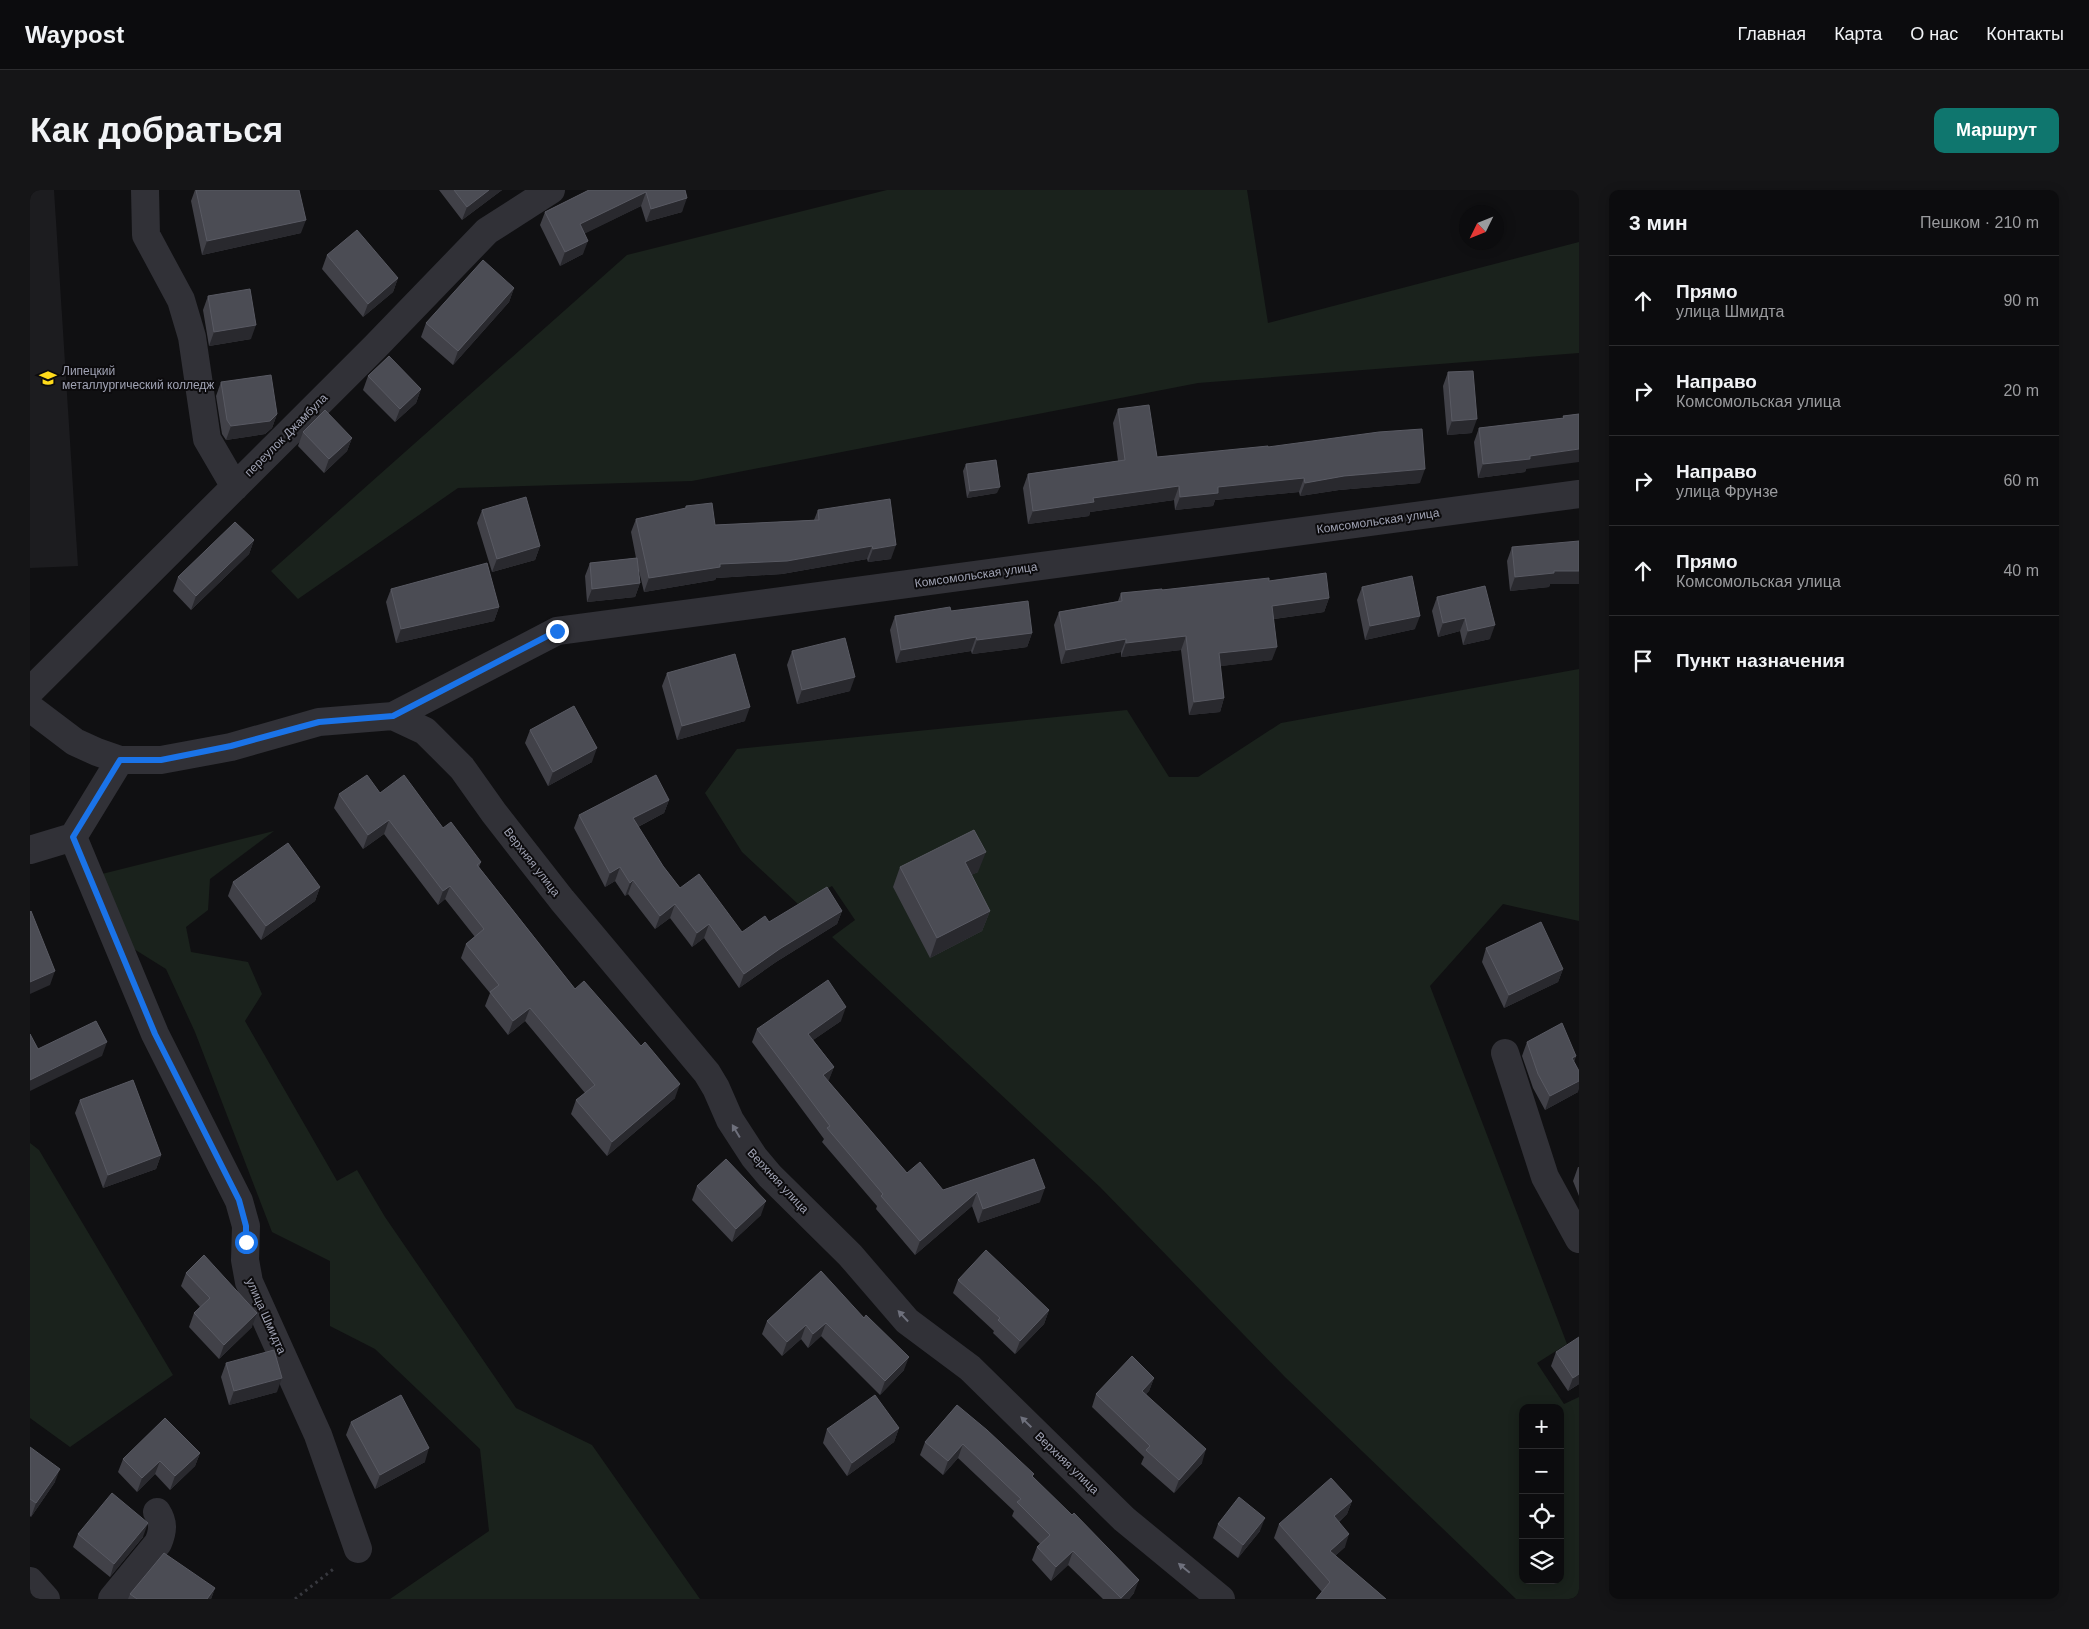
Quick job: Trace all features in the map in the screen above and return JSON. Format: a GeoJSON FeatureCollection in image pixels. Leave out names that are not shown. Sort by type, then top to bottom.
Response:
{"type":"FeatureCollection","features":[{"type":"Feature","properties":{"kind":"street"},"geometry":{"type":"LineString","coordinates":[[145,190],[146,235],[181,300],[192,337],[207,439],[235,487]]}},
{"type":"Feature","properties":{"kind":"street","name":"переулок Джамбула"},"geometry":{"type":"LineString","coordinates":[[30,691],[235,487],[487,231],[551,190]]}},
{"type":"Feature","properties":{"kind":"street","name":"Комсомольская улица"},"geometry":{"type":"LineString","coordinates":[[393,716],[557,631],[1579,494]]}},
{"type":"Feature","properties":{"kind":"street"},"geometry":{"type":"LineString","coordinates":[[30,708],[74,742],[120,760],[161,760],[231,746],[319,722],[393,716]]}},
{"type":"Feature","properties":{"kind":"street","name":"Верхняя улица"},"geometry":{"type":"LineString","coordinates":[[393,716],[425,731],[462,768],[494,813],[562,900],[707,1074],[741,1139],[770,1176],[850,1255],[907,1321],[970,1368],[1124,1519],[1221,1599]]}},
{"type":"Feature","properties":{"kind":"street"},"geometry":{"type":"LineString","coordinates":[[30,850],[73,837],[120,760]]}},
{"type":"Feature","properties":{"kind":"street","name":"улица Шмидта"},"geometry":{"type":"LineString","coordinates":[[73,837],[155,1034],[239,1200],[246,1226],[245,1260],[249,1282],[318,1435],[358,1549]]}},
{"type":"Feature","properties":{"kind":"street"},"geometry":{"type":"LineString","coordinates":[[1506,1054],[1545,1177],[1579,1239]]}},
{"type":"Feature","properties":{"kind":"street"},"geometry":{"type":"LineString","coordinates":[[112,1599],[158,1543],[162,1532],[162,1521],[157,1512]]}},
{"type":"Feature","properties":{"kind":"street"},"geometry":{"type":"LineString","coordinates":[[30,1581],[46,1599]]}},
{"type":"Feature","properties":{"kind":"path"},"geometry":{"type":"LineString","coordinates":[[295,1599],[358,1549]]}},
{"type":"Feature","properties":{"kind":"shaded area","name":"Липецкий металлургический колледж"},"geometry":{"type":"Polygon","coordinates":[[[30,190],[54,190],[78,566],[30,568],[30,190]]]}},
{"type":"Feature","properties":{"kind":"shaded area"},"geometry":{"type":"Polygon","coordinates":[[[887,190],[1247,190],[1268,323],[1579,242],[1579,353],[1198,383],[692,481],[458,488],[298,599],[271,571],[627,255],[887,190]]]}},
{"type":"Feature","properties":{"kind":"shaded area"},"geometry":{"type":"Polygon","coordinates":[[[1579,669],[1579,921],[1503,904],[1430,986],[1567,1344],[1537,1363],[1564,1404],[1579,1397],[1579,1599],[1516,1599],[1285,1377],[1100,1187],[832,937],[855,920],[832,886],[798,904],[742,852],[705,793],[737,749],[1127,710],[1169,777],[1198,777],[1281,723],[1579,669]]]}},
{"type":"Feature","properties":{"kind":"shaded area"},"geometry":{"type":"Polygon","coordinates":[[[274,831],[210,879],[208,910],[186,927],[191,952],[248,962],[262,994],[245,1021],[337,1181],[357,1170],[385,1217],[516,1408],[592,1445],[700,1599],[390,1599],[489,1531],[480,1449],[375,1349],[330,1326],[330,1261],[272,1232],[195,1032],[166,969],[134,949],[102,874],[274,831]]]}},
{"type":"Feature","properties":{"kind":"shaded area"},"geometry":{"type":"Polygon","coordinates":[[[30,1143],[39,1150],[173,1375],[70,1447],[30,1418],[30,1143]]]}},
{"type":"Feature","properties":{"kind":"building"},"geometry":{"type":"Polygon","coordinates":[[[196,190],[299,190],[306,220],[207,241],[196,190]]]}},
{"type":"Feature","properties":{"kind":"building"},"geometry":{"type":"Polygon","coordinates":[[[454,190],[489,190],[467,207],[454,190]]]}},
{"type":"Feature","properties":{"kind":"building"},"geometry":{"type":"Polygon","coordinates":[[[589,190],[685,190],[687,198],[651,209],[646,192],[580,224],[588,241],[565,252],[545,212],[589,190]]]}},
{"type":"Feature","properties":{"kind":"building"},"geometry":{"type":"Polygon","coordinates":[[[357,230],[398,278],[368,304],[327,255],[357,230]]]}},
{"type":"Feature","properties":{"kind":"building"},"geometry":{"type":"Polygon","coordinates":[[[483,260],[514,288],[458,351],[426,323],[483,260]]]}},
{"type":"Feature","properties":{"kind":"building"},"geometry":{"type":"Polygon","coordinates":[[[250,289],[256,325],[214,332],[208,296],[250,289]]]}},
{"type":"Feature","properties":{"kind":"building"},"geometry":{"type":"Polygon","coordinates":[[[389,356],[421,389],[400,409],[368,376],[389,356]]]}},
{"type":"Feature","properties":{"kind":"building"},"geometry":{"type":"Polygon","coordinates":[[[1473,371],[1477,419],[1452,421],[1448,372],[1473,371]]]}},
{"type":"Feature","properties":{"kind":"building"},"geometry":{"type":"Polygon","coordinates":[[[271,375],[277,414],[270,421],[231,426],[227,420],[221,382],[271,375]]]}},
{"type":"Feature","properties":{"kind":"building"},"geometry":{"type":"Polygon","coordinates":[[[1149,405],[1157,457],[1268,447],[1379,432],[1422,429],[1425,469],[1344,476],[1305,483],[1304,478],[1218,487],[1218,493],[1180,497],[1179,486],[1093,498],[1094,502],[1033,511],[1028,474],[1125,460],[1118,409],[1149,405]]]}},
{"type":"Feature","properties":{"kind":"building"},"geometry":{"type":"Polygon","coordinates":[[[325,410],[352,438],[329,459],[303,432],[325,410]]]}},
{"type":"Feature","properties":{"kind":"building"},"geometry":{"type":"Polygon","coordinates":[[[1579,414],[1579,449],[1530,456],[1530,459],[1483,464],[1479,428],[1564,418],[1563,416],[1579,414]]]}},
{"type":"Feature","properties":{"kind":"building"},"geometry":{"type":"Polygon","coordinates":[[[996,460],[1000,487],[970,491],[966,464],[996,460]]]}},
{"type":"Feature","properties":{"kind":"building"},"geometry":{"type":"Polygon","coordinates":[[[526,497],[540,546],[497,559],[482,510],[526,497]]]}},
{"type":"Feature","properties":{"kind":"building"},"geometry":{"type":"Polygon","coordinates":[[[890,499],[896,545],[873,549],[872,546],[787,561],[720,564],[720,567],[649,578],[636,519],[686,508],[686,506],[712,503],[715,525],[819,520],[818,510],[890,499]]]}},
{"type":"Feature","properties":{"kind":"building"},"geometry":{"type":"Polygon","coordinates":[[[235,522],[254,540],[196,596],[178,577],[235,522]]]}},
{"type":"Feature","properties":{"kind":"building"},"geometry":{"type":"Polygon","coordinates":[[[1579,541],[1579,571],[1554,571],[1554,573],[1515,577],[1512,547],[1579,541]]]}},
{"type":"Feature","properties":{"kind":"building"},"geometry":{"type":"Polygon","coordinates":[[[637,558],[640,583],[592,589],[590,563],[637,558]]]}},
{"type":"Feature","properties":{"kind":"building"},"geometry":{"type":"Polygon","coordinates":[[[487,563],[499,607],[401,629],[391,589],[487,563]]]}},
{"type":"Feature","properties":{"kind":"building"},"geometry":{"type":"Polygon","coordinates":[[[1326,573],[1329,598],[1272,606],[1277,647],[1219,653],[1224,698],[1194,702],[1186,636],[1126,643],[1126,639],[1066,650],[1059,612],[1122,601],[1121,593],[1269,578],[1269,581],[1326,573]]]}},
{"type":"Feature","properties":{"kind":"building"},"geometry":{"type":"Polygon","coordinates":[[[1412,576],[1420,616],[1370,626],[1362,587],[1412,576]]]}},
{"type":"Feature","properties":{"kind":"building"},"geometry":{"type":"Polygon","coordinates":[[[1485,586],[1495,625],[1468,631],[1465,618],[1443,623],[1437,597],[1485,586]]]}},
{"type":"Feature","properties":{"kind":"building"},"geometry":{"type":"Polygon","coordinates":[[[1028,601],[1032,633],[977,640],[976,637],[901,650],[895,616],[950,607],[951,611],[1028,601]]]}},
{"type":"Feature","properties":{"kind":"building"},"geometry":{"type":"Polygon","coordinates":[[[845,638],[855,677],[802,690],[792,651],[845,638]]]}},
{"type":"Feature","properties":{"kind":"building"},"geometry":{"type":"Polygon","coordinates":[[[735,654],[750,707],[682,726],[667,673],[735,654]]]}},
{"type":"Feature","properties":{"kind":"building"},"geometry":{"type":"Polygon","coordinates":[[[574,706],[597,748],[553,772],[530,730],[574,706]]]}},
{"type":"Feature","properties":{"kind":"building"},"geometry":{"type":"Polygon","coordinates":[[[367,775],[380,793],[404,775],[443,828],[451,822],[481,862],[477,865],[575,989],[584,981],[641,1046],[645,1042],[680,1084],[612,1142],[576,1100],[595,1085],[530,1008],[513,1021],[490,992],[499,985],[466,944],[484,929],[450,886],[443,891],[389,820],[368,835],[339,794],[367,775]]]}},
{"type":"Feature","properties":{"kind":"building"},"geometry":{"type":"Polygon","coordinates":[[[656,775],[669,800],[633,818],[663,866],[680,888],[699,874],[742,932],[765,916],[769,922],[827,887],[842,911],[781,948],[744,974],[709,924],[697,933],[675,904],[660,916],[633,880],[630,883],[620,867],[610,873],[579,815],[656,775]]]}},
{"type":"Feature","properties":{"kind":"building"},"geometry":{"type":"Polygon","coordinates":[[[974,830],[986,852],[965,862],[990,911],[937,938],[900,867],[974,830]]]}},
{"type":"Feature","properties":{"kind":"building"},"geometry":{"type":"Polygon","coordinates":[[[288,843],[320,887],[266,926],[233,882],[288,843]]]}},
{"type":"Feature","properties":{"kind":"building"},"geometry":{"type":"Polygon","coordinates":[[[30,912],[55,971],[30,982],[30,912]]]}},
{"type":"Feature","properties":{"kind":"building"},"geometry":{"type":"Polygon","coordinates":[[[1541,922],[1563,969],[1509,995],[1486,948],[1541,922]]]}},
{"type":"Feature","properties":{"kind":"building"},"geometry":{"type":"Polygon","coordinates":[[[828,980],[846,1007],[808,1034],[834,1067],[823,1075],[907,1173],[920,1162],[943,1190],[1034,1159],[1045,1188],[983,1209],[977,1192],[920,1241],[881,1196],[883,1194],[827,1128],[830,1126],[757,1029],[828,980]]]}},
{"type":"Feature","properties":{"kind":"building"},"geometry":{"type":"Polygon","coordinates":[[[96,1021],[107,1042],[30,1080],[30,1034],[38,1049],[96,1021]]]}},
{"type":"Feature","properties":{"kind":"building"},"geometry":{"type":"Polygon","coordinates":[[[1562,1023],[1576,1056],[1572,1058],[1579,1071],[1579,1081],[1550,1096],[1538,1074],[1527,1042],[1562,1023]]]}},
{"type":"Feature","properties":{"kind":"building"},"geometry":{"type":"Polygon","coordinates":[[[133,1080],[161,1155],[108,1175],[80,1100],[133,1080]]]}},
{"type":"Feature","properties":{"kind":"building"},"geometry":{"type":"Polygon","coordinates":[[[726,1159],[766,1201],[736,1229],[697,1186],[726,1159]]]}},
{"type":"Feature","properties":{"kind":"building"},"geometry":{"type":"Polygon","coordinates":[[[986,1250],[1049,1310],[1020,1341],[998,1320],[1000,1318],[958,1280],[986,1250]]]}},
{"type":"Feature","properties":{"kind":"building"},"geometry":{"type":"Polygon","coordinates":[[[204,1255],[257,1313],[224,1345],[194,1313],[210,1298],[186,1273],[204,1255]]]}},
{"type":"Feature","properties":{"kind":"building"},"geometry":{"type":"Polygon","coordinates":[[[821,1271],[864,1318],[866,1315],[909,1357],[885,1381],[826,1323],[813,1334],[806,1325],[787,1342],[767,1321],[821,1271]]]}},
{"type":"Feature","properties":{"kind":"building"},"geometry":{"type":"Polygon","coordinates":[[[1579,1337],[1579,1374],[1573,1378],[1556,1352],[1579,1337]]]}},
{"type":"Feature","properties":{"kind":"building"},"geometry":{"type":"Polygon","coordinates":[[[274,1350],[282,1378],[234,1391],[226,1363],[274,1350]]]}},
{"type":"Feature","properties":{"kind":"building"},"geometry":{"type":"Polygon","coordinates":[[[1132,1356],[1154,1378],[1142,1391],[1206,1449],[1179,1480],[1146,1450],[1150,1446],[1096,1394],[1132,1356]]]}},
{"type":"Feature","properties":{"kind":"building"},"geometry":{"type":"Polygon","coordinates":[[[401,1395],[429,1448],[380,1475],[351,1422],[401,1395]]]}},
{"type":"Feature","properties":{"kind":"building"},"geometry":{"type":"Polygon","coordinates":[[[875,1395],[899,1428],[852,1463],[827,1429],[875,1395]]]}},
{"type":"Feature","properties":{"kind":"building"},"geometry":{"type":"Polygon","coordinates":[[[957,1405],[1034,1474],[1032,1476],[1072,1515],[1074,1513],[1139,1580],[1121,1598],[1073,1551],[1056,1567],[1037,1547],[1050,1535],[1017,1502],[1021,1499],[963,1444],[948,1461],[925,1442],[957,1405]]]}},
{"type":"Feature","properties":{"kind":"building"},"geometry":{"type":"Polygon","coordinates":[[[165,1418],[200,1453],[175,1476],[160,1461],[142,1478],[123,1459],[165,1418]]]}},
{"type":"Feature","properties":{"kind":"building"},"geometry":{"type":"Polygon","coordinates":[[[30,1447],[60,1469],[36,1503],[30,1499],[30,1447]]]}},
{"type":"Feature","properties":{"kind":"building"},"geometry":{"type":"Polygon","coordinates":[[[1331,1478],[1352,1501],[1334,1516],[1349,1534],[1330,1551],[1386,1599],[1316,1599],[1330,1582],[1279,1524],[1331,1478]]]}},
{"type":"Feature","properties":{"kind":"building"},"geometry":{"type":"Polygon","coordinates":[[[112,1493],[148,1523],[114,1564],[78,1534],[112,1493]]]}},
{"type":"Feature","properties":{"kind":"building"},"geometry":{"type":"Polygon","coordinates":[[[1239,1497],[1265,1518],[1243,1545],[1218,1524],[1239,1497]]]}},
{"type":"Feature","properties":{"kind":"building"},"geometry":{"type":"Polygon","coordinates":[[[164,1553],[215,1588],[207,1599],[137,1599],[130,1594],[164,1553]]]}},
{"type":"Feature","properties":{"kind":"place","name":"Липецкий металлургический колледж"},"geometry":{"type":"Point","coordinates":[48,378]}},
{"type":"Feature","properties":{"kind":"route"},"geometry":{"type":"LineString","coordinates":[[246,1242],[246,1226],[239,1200],[155,1034],[73,837],[120,760],[161,760],[231,746],[319,722],[393,716],[557,631]]}}]}
